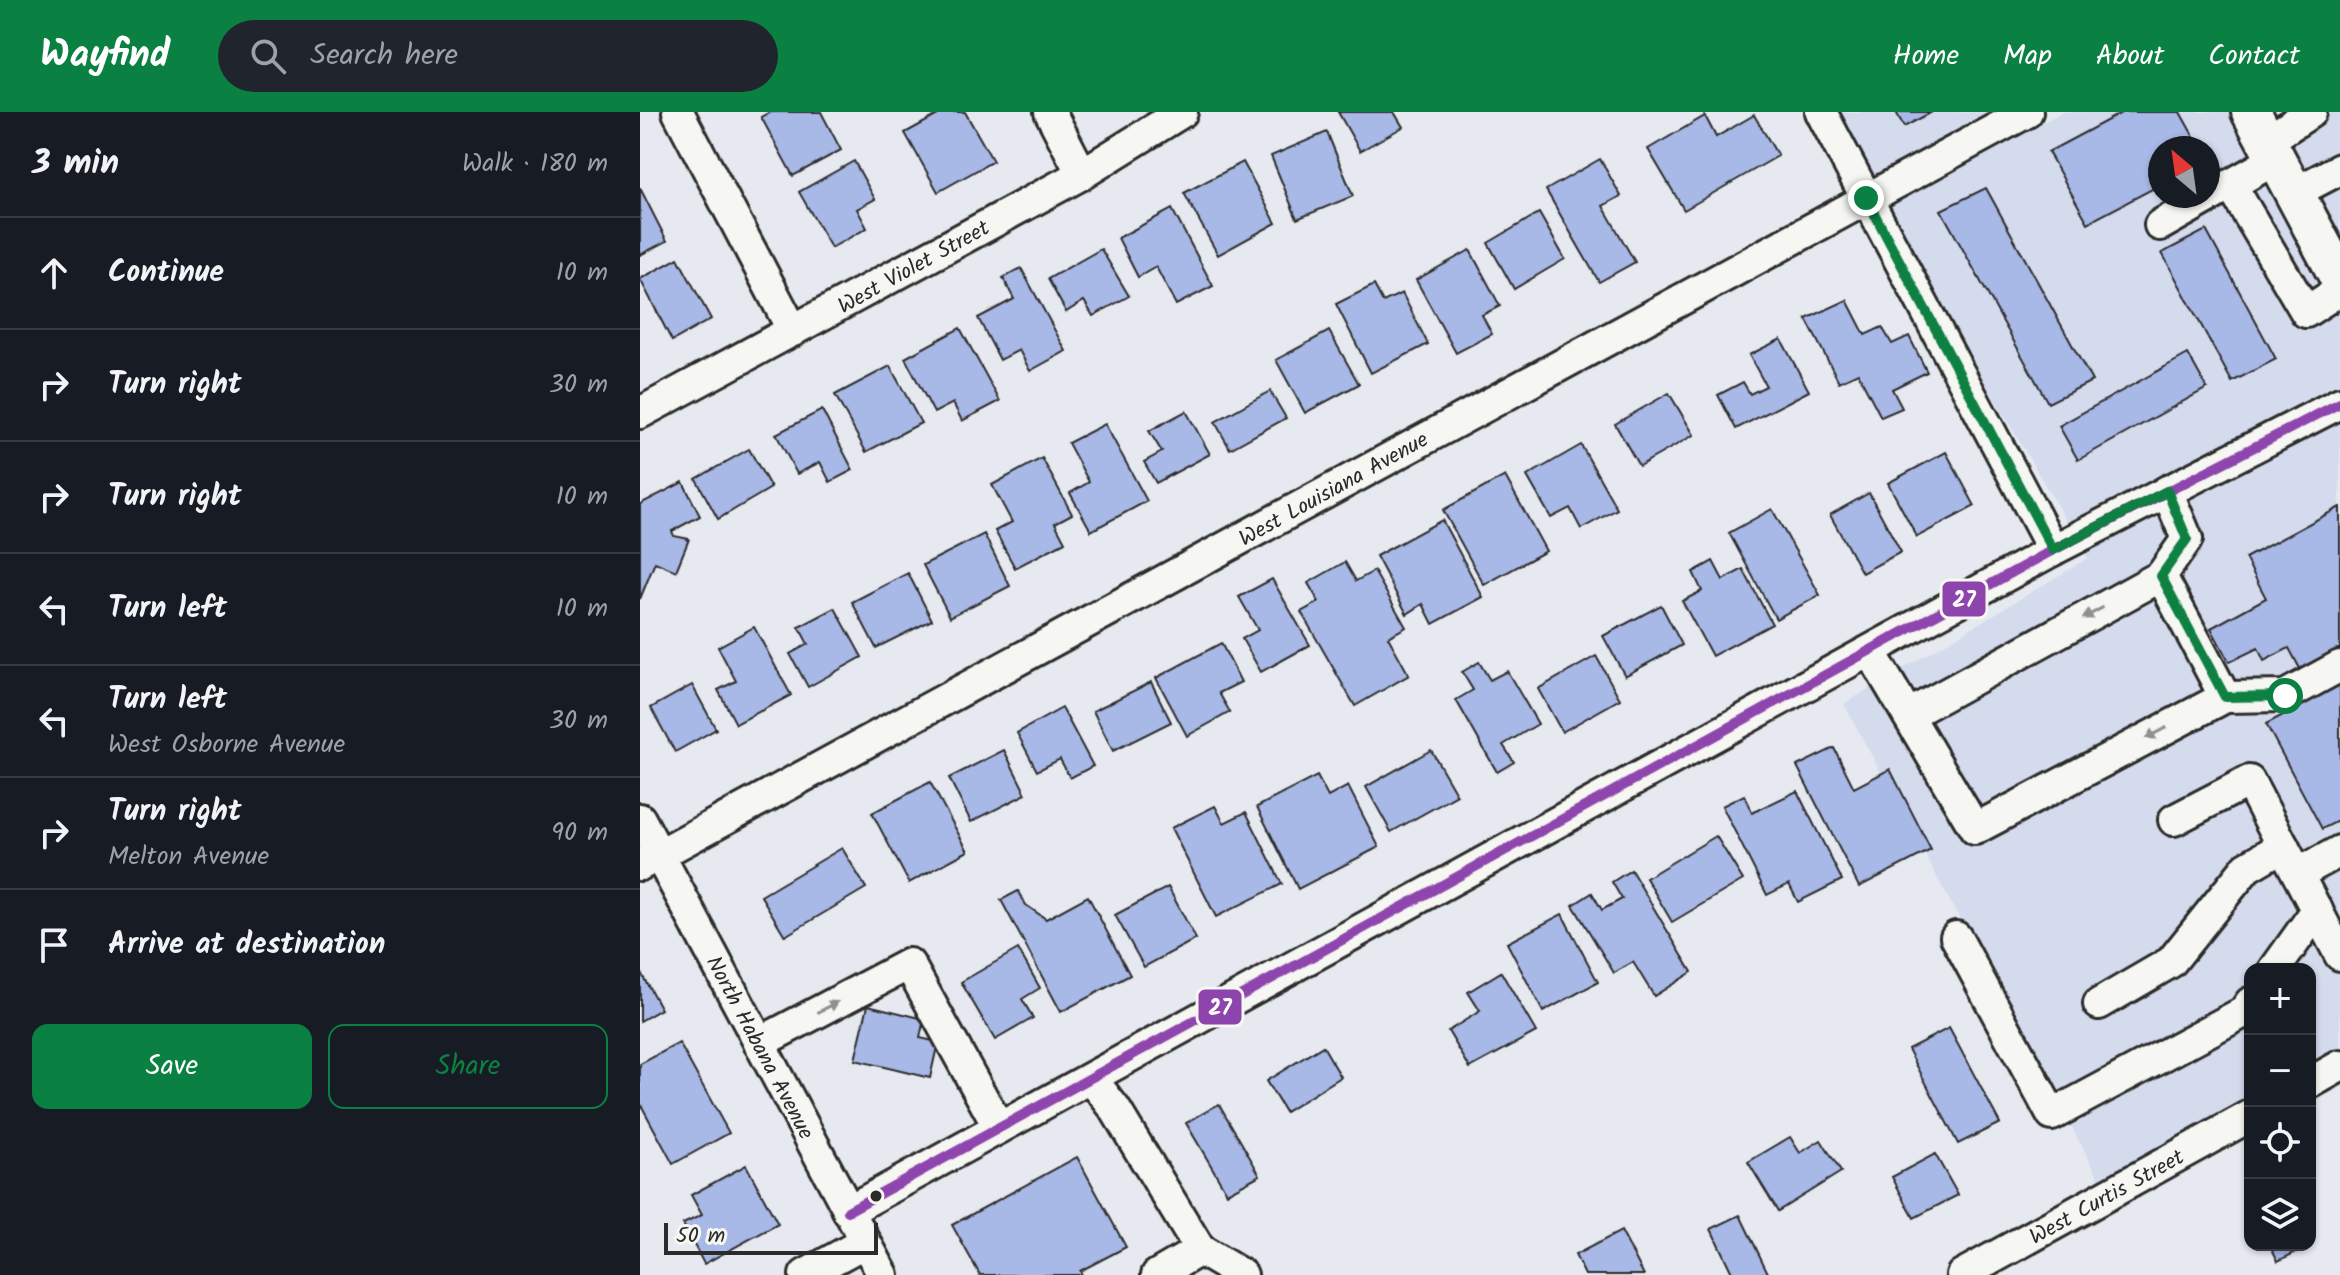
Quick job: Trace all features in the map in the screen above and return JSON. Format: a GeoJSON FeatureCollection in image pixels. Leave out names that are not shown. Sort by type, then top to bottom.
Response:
{"type":"FeatureCollection","features":[{"type":"Feature","properties":{"kind":"main road"},"geometry":{"type":"LineString","coordinates":[[2265,137],[2340,279]]}},
{"type":"Feature","properties":{"kind":"street"},"geometry":{"type":"LineString","coordinates":[[678,112],[793,331]]}},
{"type":"Feature","properties":{"kind":"street"},"geometry":{"type":"LineString","coordinates":[[1050,112],[1082,174]]}},
{"type":"Feature","properties":{"kind":"street","name":"West Violet Street"},"geometry":{"type":"LineString","coordinates":[[640,413],[1082,174],[1182,112]]}},
{"type":"Feature","properties":{"kind":"street"},"geometry":{"type":"LineString","coordinates":[[1821,112],[2053,550]]}},
{"type":"Feature","properties":{"kind":"street","name":"West Louisiana Avenue"},"geometry":{"type":"LineString","coordinates":[[649,860],[2027,112]]}},
{"type":"Feature","properties":{"kind":"street"},"geometry":{"type":"LineString","coordinates":[[2160,225],[2231,185],[2265,137],[2311,112]]}},
{"type":"Feature","properties":{"kind":"street"},"geometry":{"type":"LineString","coordinates":[[2294,193],[2340,169]]}},
{"type":"Feature","properties":{"kind":"street"},"geometry":{"type":"LineString","coordinates":[[2231,185],[2306,312],[2340,290]]}},
{"type":"Feature","properties":{"kind":"street"},"geometry":{"type":"LineString","coordinates":[[848,1211],[2053,550],[2340,403]]}},
{"type":"Feature","properties":{"kind":"street"},"geometry":{"type":"LineString","coordinates":[[1908,715],[2161,576],[2187,539],[2167,491]]}},
{"type":"Feature","properties":{"kind":"street"},"geometry":{"type":"LineString","coordinates":[[2161,576],[2225,697]]}},
{"type":"Feature","properties":{"kind":"street"},"geometry":{"type":"LineString","coordinates":[[1870,651],[1975,829],[2225,697],[2285,696],[2340,666]]}},
{"type":"Feature","properties":{"kind":"street"},"geometry":{"type":"LineString","coordinates":[[2174,820],[2249,781],[2340,955]]}},
{"type":"Feature","properties":{"kind":"street","name":"North Habana Avenue"},"geometry":{"type":"LineString","coordinates":[[640,819],[649,860],[759,1043],[883,1275]]}},
{"type":"Feature","properties":{"kind":"street"},"geometry":{"type":"LineString","coordinates":[[2099,1004],[2171,962],[2247,867],[2283,846]]}},
{"type":"Feature","properties":{"kind":"street"},"geometry":{"type":"LineString","coordinates":[[2298,874],[2340,851]]}},
{"type":"Feature","properties":{"kind":"street"},"geometry":{"type":"LineString","coordinates":[[2279,963],[2317,910]]}},
{"type":"Feature","properties":{"kind":"street"},"geometry":{"type":"LineString","coordinates":[[1956,937],[2052,1115],[2244,1012]]}},
{"type":"Feature","properties":{"kind":"street"},"geometry":{"type":"LineString","coordinates":[[759,1043],[909,964],[999,1128]]}},
{"type":"Feature","properties":{"kind":"street"},"geometry":{"type":"LineString","coordinates":[[2316,1080],[2340,1066]]}},
{"type":"Feature","properties":{"kind":"street"},"geometry":{"type":"LineString","coordinates":[[1091,1078],[1115,1109],[1200,1250],[1242,1275]]}},
{"type":"Feature","properties":{"kind":"street","name":"West Curtis Street"},"geometry":{"type":"LineString","coordinates":[[1962,1275],[2244,1119]]}},
{"type":"Feature","properties":{"kind":"street"},"geometry":{"type":"LineString","coordinates":[[805,1275],[865,1242]]}},
{"type":"Feature","properties":{"kind":"street"},"geometry":{"type":"LineString","coordinates":[[1157,1275],[1200,1250]]}},
{"type":"Feature","properties":{"kind":"shaded area"},"geometry":{"type":"Polygon","coordinates":[[[1837,112],[1992,112],[1872,176],[1837,112]]]}},
{"type":"Feature","properties":{"kind":"shaded area"},"geometry":{"type":"Polygon","coordinates":[[[2062,112],[2235,112],[2340,310],[2340,384],[2068,524],[1944,313],[1887,206],[2062,112]]]}},
{"type":"Feature","properties":{"kind":"shaded area"},"geometry":{"type":"Polygon","coordinates":[[[2268,112],[2340,112],[2340,248],[2268,112]]]}},
{"type":"Feature","properties":{"kind":"shaded area"},"geometry":{"type":"Polygon","coordinates":[[[2340,421],[2340,1047],[2316,1061],[2316,963],[2244,963],[2244,1100],[2100,1180],[1844,704],[2088,558],[2085,552],[2340,421]]]}},
{"type":"Feature","properties":{"kind":"building"},"geometry":{"type":"Polygon","coordinates":[[[770,112],[821,112],[841,150],[793,176],[761,117],[770,112]]]}},
{"type":"Feature","properties":{"kind":"building"},"geometry":{"type":"Polygon","coordinates":[[[943,112],[965,112],[993,161],[938,192],[905,133],[943,112]]]}},
{"type":"Feature","properties":{"kind":"building"},"geometry":{"type":"Polygon","coordinates":[[[1338,112],[1394,112],[1403,127],[1360,151],[1338,112]]]}},
{"type":"Feature","properties":{"kind":"building"},"geometry":{"type":"Polygon","coordinates":[[[1896,112],[1932,112],[1904,127],[1896,112]]]}},
{"type":"Feature","properties":{"kind":"building"},"geometry":{"type":"Polygon","coordinates":[[[2123,112],[2180,112],[2193,136],[2148,136],[2148,191],[2088,223],[2048,152],[2123,112]]]}},
{"type":"Feature","properties":{"kind":"building"},"geometry":{"type":"Polygon","coordinates":[[[1754,115],[1778,156],[1684,210],[1648,149],[1705,116],[1716,137],[1754,115]]]}},
{"type":"Feature","properties":{"kind":"building"},"geometry":{"type":"Polygon","coordinates":[[[1327,132],[1353,196],[1297,219],[1271,156],[1327,132]]]}},
{"type":"Feature","properties":{"kind":"building"},"geometry":{"type":"Polygon","coordinates":[[[1600,159],[1621,196],[1603,206],[1635,262],[1599,282],[1546,190],[1600,159]]]}},
{"type":"Feature","properties":{"kind":"building"},"geometry":{"type":"Polygon","coordinates":[[[854,161],[875,199],[857,209],[867,228],[831,248],[799,192],[854,161]]]}},
{"type":"Feature","properties":{"kind":"building"},"geometry":{"type":"Polygon","coordinates":[[[1243,162],[1276,223],[1218,255],[1184,193],[1243,162]]]}},
{"type":"Feature","properties":{"kind":"building"},"geometry":{"type":"Polygon","coordinates":[[[640,188],[667,241],[640,255],[640,188]]]}},
{"type":"Feature","properties":{"kind":"building"},"geometry":{"type":"Polygon","coordinates":[[[1986,188],[2092,381],[2048,403],[1941,210],[1986,188]]]}},
{"type":"Feature","properties":{"kind":"building"},"geometry":{"type":"Polygon","coordinates":[[[1172,209],[1213,286],[1176,305],[1156,267],[1138,277],[1118,238],[1172,209]]]}},
{"type":"Feature","properties":{"kind":"building"},"geometry":{"type":"Polygon","coordinates":[[[1539,213],[1565,259],[1514,289],[1488,243],[1539,213]]]}},
{"type":"Feature","properties":{"kind":"building"},"geometry":{"type":"Polygon","coordinates":[[[2206,230],[2276,359],[2232,382],[2162,253],[2206,230]]]}},
{"type":"Feature","properties":{"kind":"building"},"geometry":{"type":"Polygon","coordinates":[[[1101,249],[1129,296],[1093,316],[1084,301],[1066,312],[1048,279],[1101,249]]]}},
{"type":"Feature","properties":{"kind":"building"},"geometry":{"type":"Polygon","coordinates":[[[1470,250],[1500,306],[1482,315],[1492,334],[1456,353],[1416,280],[1470,250]]]}},
{"type":"Feature","properties":{"kind":"building"},"geometry":{"type":"Polygon","coordinates":[[[678,258],[711,319],[672,341],[640,279],[678,258]]]}},
{"type":"Feature","properties":{"kind":"building"},"geometry":{"type":"Polygon","coordinates":[[[1021,268],[1066,351],[1030,371],[1019,350],[1000,360],[978,318],[1014,299],[1003,278],[1021,268]]]}},
{"type":"Feature","properties":{"kind":"building"},"geometry":{"type":"Polygon","coordinates":[[[1374,285],[1383,302],[1402,293],[1428,344],[1371,373],[1336,304],[1374,285]]]}},
{"type":"Feature","properties":{"kind":"building"},"geometry":{"type":"Polygon","coordinates":[[[1847,300],[1865,335],[1882,327],[1892,344],[1909,336],[1927,372],[1892,389],[1902,408],[1881,417],[1858,373],[1839,382],[1806,319],[1847,300]]]}},
{"type":"Feature","properties":{"kind":"building"},"geometry":{"type":"Polygon","coordinates":[[[960,328],[1000,401],[962,421],[953,403],[934,413],[905,358],[960,328]]]}},
{"type":"Feature","properties":{"kind":"building"},"geometry":{"type":"Polygon","coordinates":[[[1329,331],[1359,384],[1305,413],[1276,360],[1329,331]]]}},
{"type":"Feature","properties":{"kind":"building"},"geometry":{"type":"Polygon","coordinates":[[[1781,339],[1809,391],[1736,429],[1718,395],[1743,382],[1750,394],[1766,386],[1749,355],[1781,339]]]}},
{"type":"Feature","properties":{"kind":"building"},"geometry":{"type":"Polygon","coordinates":[[[2188,354],[2207,388],[2078,460],[2059,426],[2188,354]]]}},
{"type":"Feature","properties":{"kind":"building"},"geometry":{"type":"Polygon","coordinates":[[[890,366],[921,423],[866,452],[835,395],[890,366]]]}},
{"type":"Feature","properties":{"kind":"building"},"geometry":{"type":"Polygon","coordinates":[[[1270,391],[1286,418],[1230,449],[1215,422],[1270,391]]]}},
{"type":"Feature","properties":{"kind":"building"},"geometry":{"type":"Polygon","coordinates":[[[1669,393],[1694,435],[1639,466],[1615,424],[1669,393]]]}},
{"type":"Feature","properties":{"kind":"building"},"geometry":{"type":"Polygon","coordinates":[[[822,410],[853,470],[830,482],[820,462],[797,474],[776,434],[822,410]]]}},
{"type":"Feature","properties":{"kind":"building"},"geometry":{"type":"Polygon","coordinates":[[[1186,411],[1210,454],[1156,483],[1144,462],[1162,452],[1149,431],[1186,411]]]}},
{"type":"Feature","properties":{"kind":"building"},"geometry":{"type":"Polygon","coordinates":[[[1105,424],[1147,501],[1091,531],[1070,493],[1089,482],[1068,443],[1105,424]]]}},
{"type":"Feature","properties":{"kind":"building"},"geometry":{"type":"Polygon","coordinates":[[[1581,445],[1617,509],[1581,529],[1570,508],[1551,518],[1527,476],[1581,445]]]}},
{"type":"Feature","properties":{"kind":"building"},"geometry":{"type":"Polygon","coordinates":[[[749,449],[771,488],[718,519],[696,479],[749,449]]]}},
{"type":"Feature","properties":{"kind":"building"},"geometry":{"type":"Polygon","coordinates":[[[1946,452],[1975,506],[1917,537],[1888,483],[1946,452]]]}},
{"type":"Feature","properties":{"kind":"building"},"geometry":{"type":"Polygon","coordinates":[[[1042,458],[1072,514],[1055,523],[1065,542],[1015,568],[995,531],[1012,522],[992,485],[1042,458]]]}},
{"type":"Feature","properties":{"kind":"building"},"geometry":{"type":"Polygon","coordinates":[[[1505,476],[1546,551],[1484,585],[1443,510],[1505,476]]]}},
{"type":"Feature","properties":{"kind":"building"},"geometry":{"type":"Polygon","coordinates":[[[683,482],[700,516],[672,531],[674,536],[689,539],[676,571],[655,562],[640,599],[640,504],[683,482]]]}},
{"type":"Feature","properties":{"kind":"building"},"geometry":{"type":"Polygon","coordinates":[[[1869,493],[1901,552],[1862,573],[1830,515],[1869,493]]]}},
{"type":"Feature","properties":{"kind":"building"},"geometry":{"type":"Polygon","coordinates":[[[2340,507],[2340,658],[2305,678],[2289,648],[2264,661],[2258,648],[2229,662],[2211,628],[2266,598],[2245,558],[2340,507]]]}},
{"type":"Feature","properties":{"kind":"building"},"geometry":{"type":"Polygon","coordinates":[[[1772,509],[1820,595],[1776,619],[1729,533],[1772,509]]]}},
{"type":"Feature","properties":{"kind":"building"},"geometry":{"type":"Polygon","coordinates":[[[1442,520],[1483,597],[1433,624],[1423,604],[1407,614],[1376,556],[1442,520]]]}},
{"type":"Feature","properties":{"kind":"building"},"geometry":{"type":"Polygon","coordinates":[[[984,534],[1010,586],[950,617],[923,565],[984,534]]]}},
{"type":"Feature","properties":{"kind":"building"},"geometry":{"type":"Polygon","coordinates":[[[1713,561],[1723,580],[1743,569],[1772,624],[1712,656],[1682,601],[1702,591],[1693,572],[1713,561]]]}},
{"type":"Feature","properties":{"kind":"building"},"geometry":{"type":"Polygon","coordinates":[[[1345,562],[1356,581],[1374,571],[1406,627],[1388,637],[1409,675],[1355,706],[1301,612],[1319,602],[1308,583],[1345,562]]]}},
{"type":"Feature","properties":{"kind":"building"},"geometry":{"type":"Polygon","coordinates":[[[908,573],[932,620],[876,648],[852,602],[908,573]]]}},
{"type":"Feature","properties":{"kind":"building"},"geometry":{"type":"Polygon","coordinates":[[[1272,579],[1310,645],[1261,672],[1242,639],[1258,630],[1239,597],[1272,579]]]}},
{"type":"Feature","properties":{"kind":"building"},"geometry":{"type":"Polygon","coordinates":[[[1661,605],[1682,645],[1625,676],[1603,636],[1661,605]]]}},
{"type":"Feature","properties":{"kind":"building"},"geometry":{"type":"Polygon","coordinates":[[[835,608],[862,657],[808,687],[790,654],[808,644],[799,627],[835,608]]]}},
{"type":"Feature","properties":{"kind":"building"},"geometry":{"type":"Polygon","coordinates":[[[754,627],[791,695],[736,724],[718,690],[736,681],[718,647],[754,627]]]}},
{"type":"Feature","properties":{"kind":"building"},"geometry":{"type":"Polygon","coordinates":[[[1221,643],[1241,682],[1219,693],[1230,712],[1187,736],[1156,678],[1221,643]]]}},
{"type":"Feature","properties":{"kind":"building"},"geometry":{"type":"Polygon","coordinates":[[[1596,656],[1620,699],[1562,732],[1538,689],[1596,656]]]}},
{"type":"Feature","properties":{"kind":"building"},"geometry":{"type":"Polygon","coordinates":[[[1479,662],[1490,680],[1507,671],[1538,724],[1503,745],[1514,762],[1497,772],[1456,700],[1473,690],[1462,672],[1479,662]]]}},
{"type":"Feature","properties":{"kind":"building"},"geometry":{"type":"Polygon","coordinates":[[[1151,682],[1171,722],[1113,751],[1093,711],[1151,682]]]}},
{"type":"Feature","properties":{"kind":"building"},"geometry":{"type":"Polygon","coordinates":[[[692,685],[716,729],[675,752],[651,708],[692,685]]]}},
{"type":"Feature","properties":{"kind":"building"},"geometry":{"type":"Polygon","coordinates":[[[2340,685],[2340,820],[2322,829],[2266,724],[2340,685]]]}},
{"type":"Feature","properties":{"kind":"building"},"geometry":{"type":"Polygon","coordinates":[[[1062,708],[1093,766],[1070,778],[1060,759],[1037,771],[1017,733],[1062,708]]]}},
{"type":"Feature","properties":{"kind":"building"},"geometry":{"type":"Polygon","coordinates":[[[1834,748],[1854,788],[1890,769],[1931,850],[1859,887],[1797,766],[1834,748]]]}},
{"type":"Feature","properties":{"kind":"building"},"geometry":{"type":"Polygon","coordinates":[[[1004,750],[1026,794],[971,822],[949,778],[1004,750]]]}},
{"type":"Feature","properties":{"kind":"building"},"geometry":{"type":"Polygon","coordinates":[[[1431,750],[1457,795],[1391,832],[1366,787],[1431,750]]]}},
{"type":"Feature","properties":{"kind":"building"},"geometry":{"type":"Polygon","coordinates":[[[1317,776],[1328,797],[1348,786],[1379,847],[1298,889],[1257,807],[1317,776]]]}},
{"type":"Feature","properties":{"kind":"building"},"geometry":{"type":"Polygon","coordinates":[[[930,782],[968,851],[909,883],[872,813],[930,782]]]}},
{"type":"Feature","properties":{"kind":"building"},"geometry":{"type":"Polygon","coordinates":[[[1797,791],[1842,880],[1798,902],[1789,884],[1767,895],[1722,806],[1744,795],[1752,813],[1797,791]]]}},
{"type":"Feature","properties":{"kind":"building"},"geometry":{"type":"Polygon","coordinates":[[[1215,806],[1224,823],[1246,812],[1282,884],[1216,917],[1171,828],[1215,806]]]}},
{"type":"Feature","properties":{"kind":"building"},"geometry":{"type":"Polygon","coordinates":[[[1716,836],[1743,880],[1672,922],[1646,878],[1716,836]]]}},
{"type":"Feature","properties":{"kind":"building"},"geometry":{"type":"Polygon","coordinates":[[[842,848],[866,888],[785,936],[761,896],[842,848]]]}},
{"type":"Feature","properties":{"kind":"building"},"geometry":{"type":"Polygon","coordinates":[[[1631,870],[1692,972],[1654,996],[1633,962],[1614,973],[1573,905],[1592,893],[1602,910],[1622,899],[1612,882],[1631,870]]]}},
{"type":"Feature","properties":{"kind":"building"},"geometry":{"type":"Polygon","coordinates":[[[1168,887],[1196,939],[1144,967],[1115,915],[1168,887]]]}},
{"type":"Feature","properties":{"kind":"building"},"geometry":{"type":"Polygon","coordinates":[[[1018,891],[1026,905],[1046,919],[1088,896],[1130,975],[1061,1012],[1001,900],[1018,891]]]}},
{"type":"Feature","properties":{"kind":"building"},"geometry":{"type":"Polygon","coordinates":[[[1562,914],[1598,982],[1543,1012],[1507,943],[1562,914]]]}},
{"type":"Feature","properties":{"kind":"building"},"geometry":{"type":"Polygon","coordinates":[[[1018,949],[1040,988],[1022,999],[1033,1018],[995,1040],[961,982],[1018,949]]]}},
{"type":"Feature","properties":{"kind":"building"},"geometry":{"type":"Polygon","coordinates":[[[640,971],[661,1009],[640,1021],[640,971]]]}},
{"type":"Feature","properties":{"kind":"building"},"geometry":{"type":"Polygon","coordinates":[[[1501,972],[1536,1032],[1470,1068],[1448,1031],[1480,1011],[1468,992],[1501,972]]]}},
{"type":"Feature","properties":{"kind":"building"},"geometry":{"type":"Polygon","coordinates":[[[868,1005],[924,1019],[920,1038],[938,1042],[930,1078],[855,1060],[868,1005]]]}},
{"type":"Feature","properties":{"kind":"building"},"geometry":{"type":"Polygon","coordinates":[[[1949,1028],[2000,1123],[1958,1144],[1908,1049],[1949,1028]]]}},
{"type":"Feature","properties":{"kind":"building"},"geometry":{"type":"Polygon","coordinates":[[[679,1043],[729,1133],[673,1164],[640,1103],[640,1064],[679,1043]]]}},
{"type":"Feature","properties":{"kind":"building"},"geometry":{"type":"Polygon","coordinates":[[[1323,1046],[1341,1077],[1285,1112],[1266,1081],[1323,1046]]]}},
{"type":"Feature","properties":{"kind":"building"},"geometry":{"type":"Polygon","coordinates":[[[1219,1104],[1260,1175],[1227,1193],[1186,1123],[1219,1104]]]}},
{"type":"Feature","properties":{"kind":"building"},"geometry":{"type":"Polygon","coordinates":[[[1790,1137],[1800,1153],[1821,1140],[1841,1172],[1778,1211],[1748,1162],[1790,1137]]]}},
{"type":"Feature","properties":{"kind":"building"},"geometry":{"type":"Polygon","coordinates":[[[1935,1154],[1958,1195],[1914,1218],[1892,1177],[1935,1154]]]}},
{"type":"Feature","properties":{"kind":"building"},"geometry":{"type":"Polygon","coordinates":[[[1077,1157],[1126,1247],[1080,1271],[1082,1275],[980,1275],[952,1225],[1077,1157]]]}},
{"type":"Feature","properties":{"kind":"building"},"geometry":{"type":"Polygon","coordinates":[[[746,1165],[778,1224],[704,1264],[683,1224],[702,1215],[691,1195],[746,1165]]]}},
{"type":"Feature","properties":{"kind":"building"},"geometry":{"type":"Polygon","coordinates":[[[1740,1215],[1768,1273],[1764,1275],[1733,1275],[1711,1229],[1740,1215]]]}},
{"type":"Feature","properties":{"kind":"building"},"geometry":{"type":"Polygon","coordinates":[[[1621,1231],[1644,1275],[1585,1275],[1575,1255],[1621,1231]]]}},
{"type":"Feature","properties":{"kind":"building"},"geometry":{"type":"Polygon","coordinates":[[[2273,1251],[2299,1251],[2278,1261],[2273,1251]]]}},
{"type":"Feature","properties":{"kind":"transit line","name":"27"},"geometry":{"type":"LineString","coordinates":[[848,1211],[2053,550],[2340,403]]}},
{"type":"Feature","properties":{"kind":"route"},"geometry":{"type":"LineString","coordinates":[[1866,198],[2053,550],[2167,491],[2187,539],[2161,576],[2225,697],[2285,696]]}}]}
